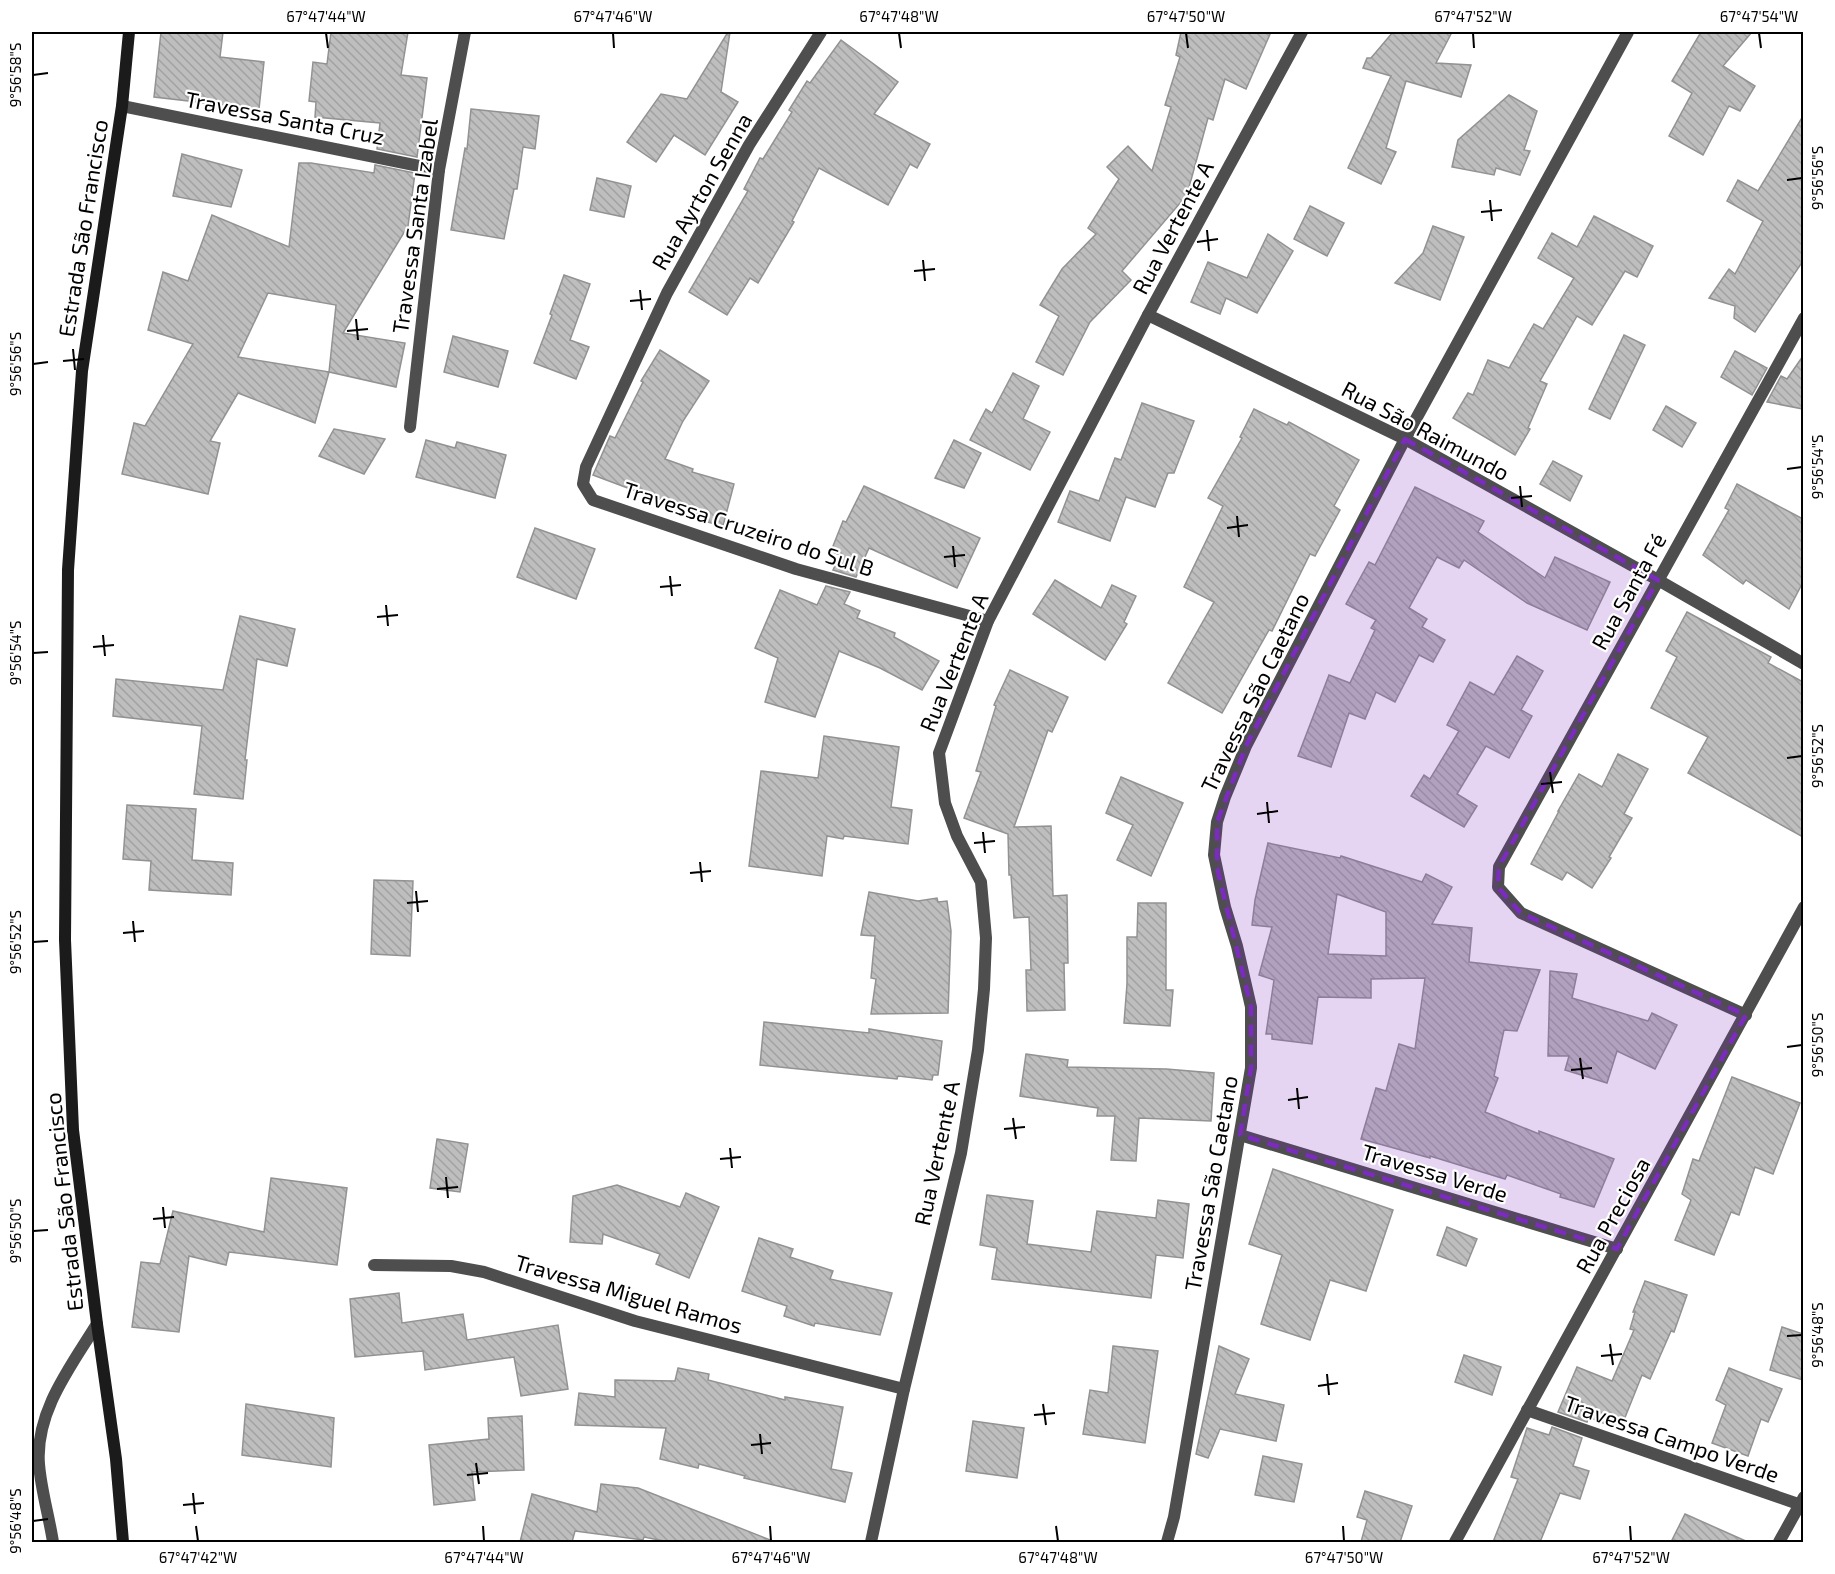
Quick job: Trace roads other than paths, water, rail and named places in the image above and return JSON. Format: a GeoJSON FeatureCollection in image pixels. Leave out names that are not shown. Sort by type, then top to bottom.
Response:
{"type":"FeatureCollection","features":[{"type":"Feature","properties":{"kind":"street","name":"Estrada São Francisco"},"geometry":{"type":"LineString","coordinates":[[123,1542],[116,1459],[73,1130],[65,940],[68,570],[82,371],[122,106],[129,32]]}},
{"type":"Feature","properties":{"kind":"street","name":"Travessa Santa Izabel"},"geometry":{"type":"LineString","coordinates":[[410,427],[439,170],[465,32]]}},
{"type":"Feature","properties":{"kind":"street","name":"Rua Ayrton Senna"},"geometry":{"type":"LineString","coordinates":[[612,410],[667,293],[749,146],[820,32]]}},
{"type":"Feature","properties":{"kind":"street","name":"Rua Vertente A"},"geometry":{"type":"LineString","coordinates":[[871,1542],[904,1389],[961,1153],[978,1050],[984,989],[986,938],[981,882],[957,836],[945,802],[939,753],[988,621],[1148,315],[1302,32]]}},
{"type":"Feature","properties":{"kind":"street","name":"Travessa São Caetano"},"geometry":{"type":"LineString","coordinates":[[1167,1542],[1176,1506],[1251,1068],[1251,1007],[1214,855],[1217,822],[1246,746],[1405,439],[1628,32]]}},
{"type":"Feature","properties":{"kind":"street","name":"Travessa Santa Cruz"},"geometry":{"type":"LineString","coordinates":[[122,106],[439,170]]}},
{"type":"Feature","properties":{"kind":"street","name":"Rua São Raimundo"},"geometry":{"type":"LineString","coordinates":[[1148,315],[1405,439],[1803,664]]}},
{"type":"Feature","properties":{"kind":"street","name":"Rua Santa Fé"},"geometry":{"type":"LineString","coordinates":[[1746,1015],[1521,913],[1497,887],[1498,867],[1803,318]]}},
{"type":"Feature","properties":{"kind":"street","name":"Travessa Cruzeiro do Sul B"},"geometry":{"type":"LineString","coordinates":[[612,410],[586,466],[583,484],[593,500],[796,569],[988,621]]}},
{"type":"Feature","properties":{"kind":"street","name":"Rua Preciosa"},"geometry":{"type":"LineString","coordinates":[[1455,1542],[1746,1015],[1803,907]]}},
{"type":"Feature","properties":{"kind":"street","name":"Travessa Verde"},"geometry":{"type":"LineString","coordinates":[[1240,1135],[1617,1249]]}},
{"type":"Feature","properties":{"kind":"street","name":"Travessa Miguel Ramos"},"geometry":{"type":"LineString","coordinates":[[374,1265],[451,1266],[484,1272],[635,1321],[904,1389]]}},
{"type":"Feature","properties":{"kind":"street"},"geometry":{"type":"LineString","coordinates":[[53,1542],[39,1463],[42,1430],[51,1402],[97,1324]]}},
{"type":"Feature","properties":{"kind":"street","name":"Travessa Campo Verde"},"geometry":{"type":"LineString","coordinates":[[1527,1410],[1802,1503]]}},
{"type":"Feature","properties":{"kind":"street"},"geometry":{"type":"LineString","coordinates":[[1779,1542],[1802,1503]]}}]}
